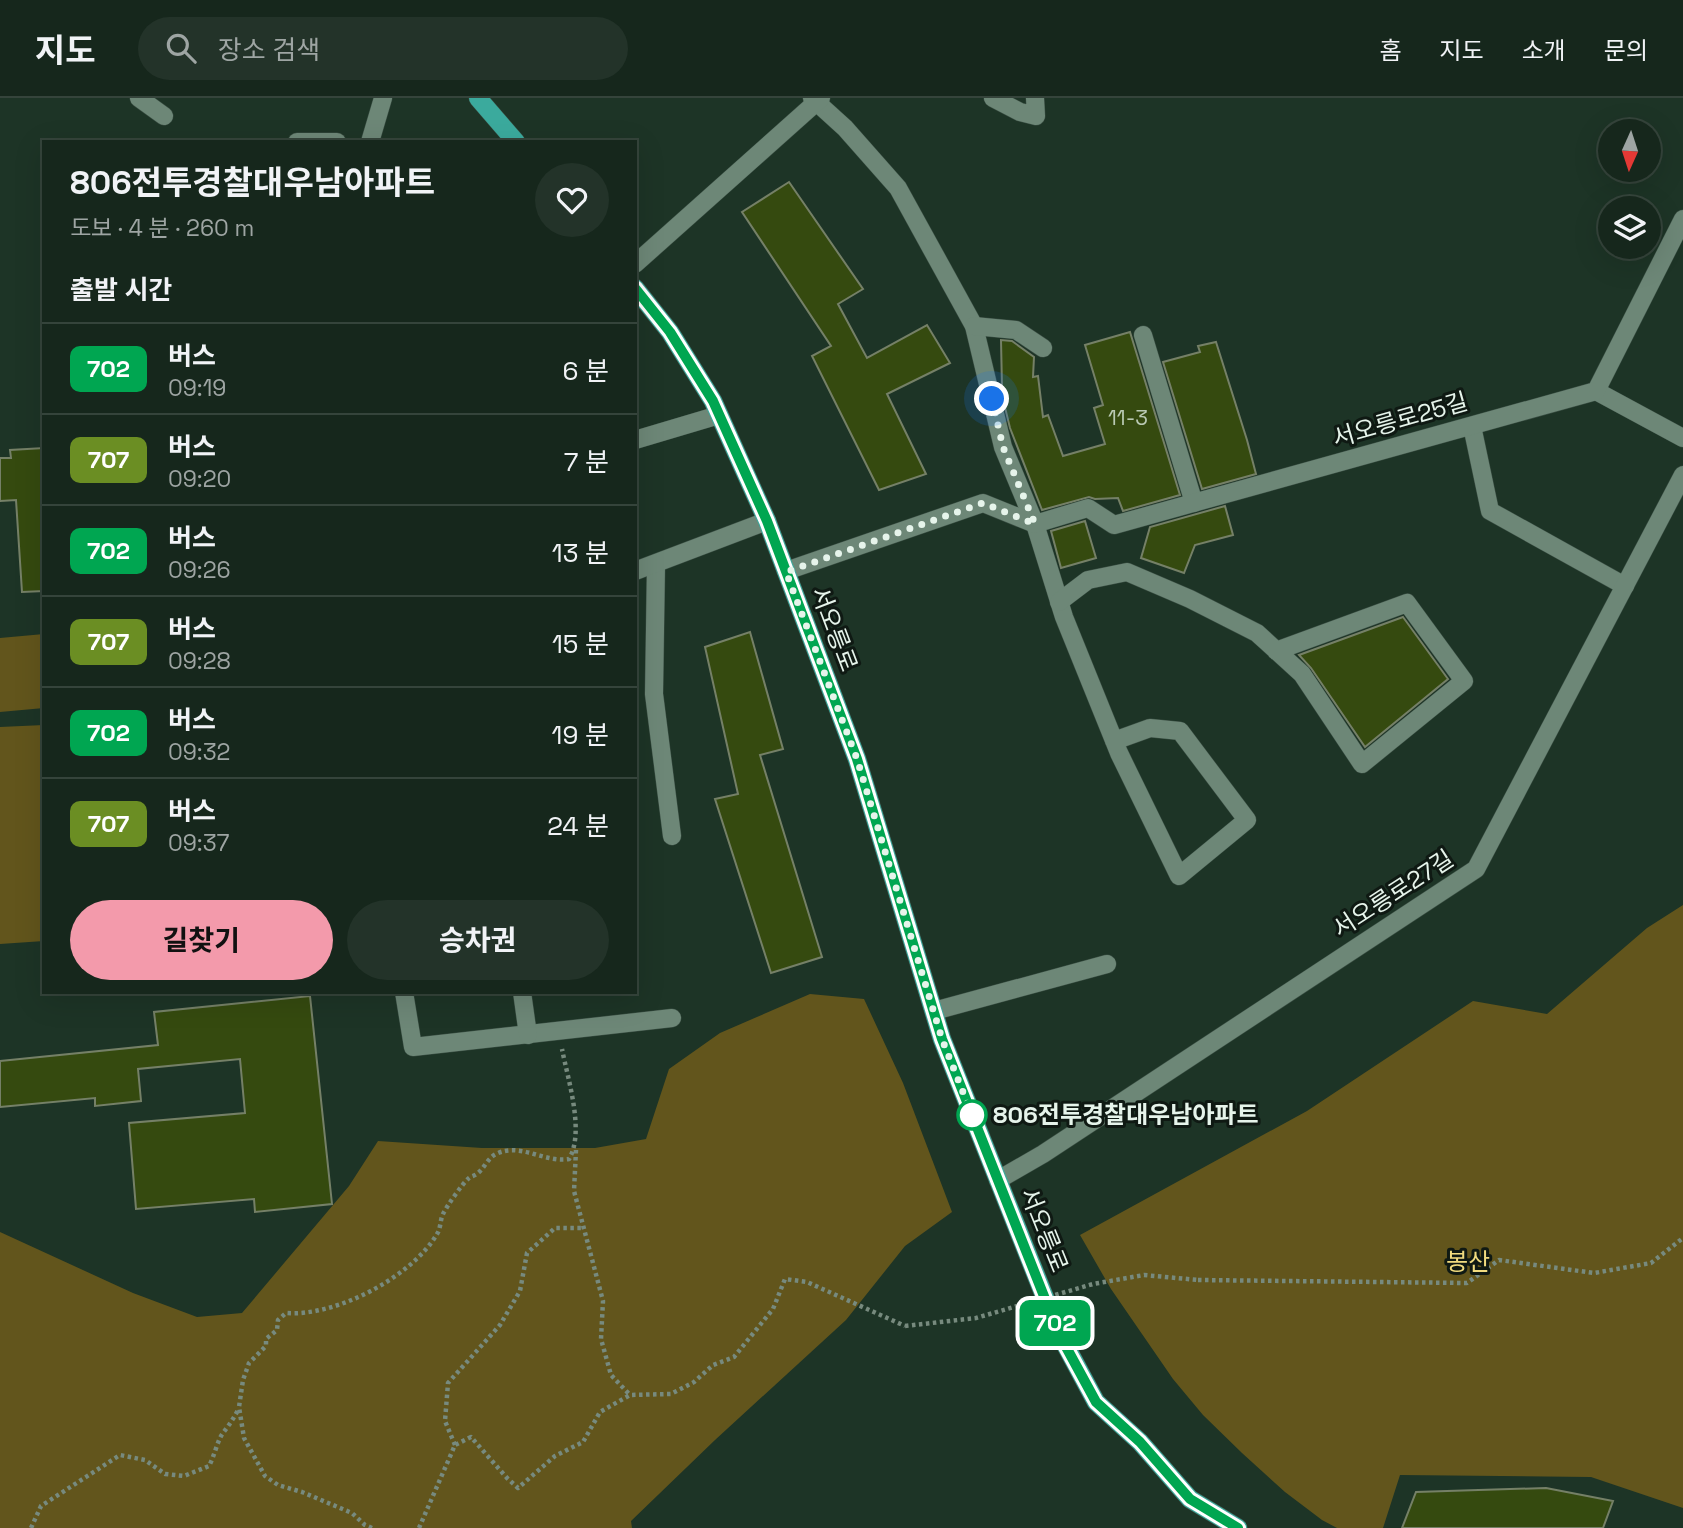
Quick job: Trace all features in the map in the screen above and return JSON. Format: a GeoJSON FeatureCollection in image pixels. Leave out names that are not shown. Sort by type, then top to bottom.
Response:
{"type":"FeatureCollection","features":[{"type":"Feature","properties":{"kind":"main road"},"geometry":{"type":"LineString","coordinates":[[478,98],[514,140]]}},
{"type":"Feature","properties":{"kind":"main road","name":"서오릉로"},"geometry":{"type":"LineString","coordinates":[[637,291],[670,332],[713,401],[767,521],[857,759],[942,1039],[1059,1334],[1096,1402],[1140,1442],[1190,1499],[1238,1528]]}},
{"type":"Feature","properties":{"kind":"street"},"geometry":{"type":"LineString","coordinates":[[139,98],[164,116]]}},
{"type":"Feature","properties":{"kind":"street"},"geometry":{"type":"LineString","coordinates":[[371,140],[383,98]]}},
{"type":"Feature","properties":{"kind":"street"},"geometry":{"type":"LineString","coordinates":[[993,98],[1020,112],[1036,116],[1035,98]]}},
{"type":"Feature","properties":{"kind":"street"},"geometry":{"type":"LineString","coordinates":[[637,262],[816,99],[845,128],[898,188],[974,326],[1003,447],[1035,524],[1059,602],[1114,741],[1179,876],[1247,820],[1180,731],[1150,728],[1114,741]]}},
{"type":"Feature","properties":{"kind":"street"},"geometry":{"type":"LineString","coordinates":[[1683,219],[1596,391],[1683,438]]}},
{"type":"Feature","properties":{"kind":"street"},"geometry":{"type":"LineString","coordinates":[[974,326],[1016,330],[1043,348]]}},
{"type":"Feature","properties":{"kind":"street"},"geometry":{"type":"LineString","coordinates":[[1143,335],[1194,503]]}},
{"type":"Feature","properties":{"kind":"street","name":"서오릉로25길"},"geometry":{"type":"LineString","coordinates":[[1035,524],[1088,508],[1114,525],[1596,391]]}},
{"type":"Feature","properties":{"kind":"street"},"geometry":{"type":"LineString","coordinates":[[637,439],[719,415]]}},
{"type":"Feature","properties":{"kind":"street"},"geometry":{"type":"LineString","coordinates":[[1472,426],[1490,511],[1625,586]]}},
{"type":"Feature","properties":{"kind":"street","name":"서오릉로27길"},"geometry":{"type":"LineString","coordinates":[[998,1180],[1043,1154],[1476,869],[1683,475]]}},
{"type":"Feature","properties":{"kind":"street"},"geometry":{"type":"LineString","coordinates":[[786,572],[983,503],[1035,524]]}},
{"type":"Feature","properties":{"kind":"street"},"geometry":{"type":"LineString","coordinates":[[637,570],[767,521]]}},
{"type":"Feature","properties":{"kind":"street"},"geometry":{"type":"LineString","coordinates":[[656,564],[654,694],[672,836]]}},
{"type":"Feature","properties":{"kind":"street"},"geometry":{"type":"LineString","coordinates":[[1059,602],[1088,580],[1127,572],[1190,598],[1256,633],[1276,651],[1302,674],[1362,764],[1464,681],[1406,603],[1276,651]]}},
{"type":"Feature","properties":{"kind":"street"},"geometry":{"type":"LineString","coordinates":[[934,1011],[1107,964]]}},
{"type":"Feature","properties":{"kind":"street"},"geometry":{"type":"LineString","coordinates":[[404,994],[413,1047],[671,1018]]}},
{"type":"Feature","properties":{"kind":"street"},"geometry":{"type":"LineString","coordinates":[[522,994],[528,1035]]}},
{"type":"Feature","properties":{"kind":"path"},"geometry":{"type":"LineString","coordinates":[[559,1031],[575,1118],[574,1191],[603,1301],[601,1339],[611,1375],[630,1395]]}},
{"type":"Feature","properties":{"kind":"path"},"geometry":{"type":"LineString","coordinates":[[32,1528],[41,1506],[120,1455],[145,1460],[165,1474],[184,1476],[209,1466],[221,1435],[230,1426],[239,1407],[249,1363],[266,1346],[266,1339],[277,1330],[278,1320],[286,1313],[318,1311],[359,1299],[398,1273],[424,1252],[438,1234],[443,1213],[468,1178],[477,1174],[493,1155],[505,1151],[526,1151],[556,1161],[569,1159],[576,1147]]}},
{"type":"Feature","properties":{"kind":"path"},"geometry":{"type":"LineString","coordinates":[[455,1445],[445,1421],[448,1383],[500,1325],[520,1291],[527,1253],[555,1228],[583,1228]]}},
{"type":"Feature","properties":{"kind":"path"},"geometry":{"type":"LineString","coordinates":[[419,1528],[455,1445],[471,1437],[518,1488],[555,1456],[583,1442],[600,1412],[630,1395],[671,1394],[694,1382],[713,1365],[734,1357],[773,1309],[785,1279],[807,1282],[905,1326],[976,1318],[1093,1284],[1144,1275],[1198,1280],[1467,1283],[1499,1260],[1594,1273],[1651,1263],[1683,1238]]}},
{"type":"Feature","properties":{"kind":"path"},"geometry":{"type":"LineString","coordinates":[[239,1407],[244,1438],[265,1476],[278,1485],[352,1513],[372,1528]]}},
{"type":"Feature","properties":{"kind":"green space"},"geometry":{"type":"Polygon","coordinates":[[[42,634],[42,708],[0,712],[0,638],[42,634]]]}},
{"type":"Feature","properties":{"kind":"green space"},"geometry":{"type":"Polygon","coordinates":[[[42,725],[42,941],[0,944],[0,727],[42,725]]]}},
{"type":"Feature","properties":{"kind":"green space","name":"봉산"},"geometry":{"type":"Polygon","coordinates":[[[1683,905],[1683,1508],[1591,1477],[1400,1475],[1383,1528],[1337,1528],[1322,1520],[1285,1492],[1203,1415],[1173,1379],[1111,1289],[1080,1235],[1307,1111],[1473,1001],[1547,1014],[1647,928],[1683,905]]]}},
{"type":"Feature","properties":{"kind":"green space"},"geometry":{"type":"Polygon","coordinates":[[[810,994],[864,999],[903,1083],[952,1212],[905,1246],[846,1320],[631,1521],[632,1528],[0,1528],[0,1232],[133,1293],[197,1317],[242,1313],[349,1186],[378,1141],[482,1148],[595,1148],[646,1139],[669,1069],[720,1033],[810,994]]]}},
{"type":"Feature","properties":{"kind":"building"},"geometry":{"type":"Polygon","coordinates":[[[789,182],[863,289],[838,304],[867,358],[927,325],[950,363],[887,394],[926,474],[879,490],[812,356],[831,346],[742,212],[789,182]]]}},
{"type":"Feature","properties":{"kind":"building"},"geometry":{"type":"Polygon","coordinates":[[[1130,332],[1180,495],[1123,511],[1118,498],[1089,497],[1042,510],[1010,428],[1000,387],[1001,340],[1012,341],[1034,357],[1033,377],[1038,376],[1043,417],[1048,415],[1063,456],[1105,444],[1094,408],[1103,405],[1085,345],[1130,332]]]}},
{"type":"Feature","properties":{"kind":"building"},"geometry":{"type":"Polygon","coordinates":[[[1216,342],[1256,474],[1202,489],[1163,362],[1200,352],[1198,346],[1216,342]]]}},
{"type":"Feature","properties":{"kind":"building"},"geometry":{"type":"Polygon","coordinates":[[[42,448],[42,591],[22,592],[16,500],[0,501],[0,458],[11,458],[10,450],[42,448]]]}},
{"type":"Feature","properties":{"kind":"building"},"geometry":{"type":"Polygon","coordinates":[[[1225,506],[1233,535],[1195,545],[1184,573],[1141,558],[1150,527],[1225,506]]]}},
{"type":"Feature","properties":{"kind":"building"},"geometry":{"type":"Polygon","coordinates":[[[1085,521],[1096,558],[1061,568],[1051,531],[1085,521]]]}},
{"type":"Feature","properties":{"kind":"building"},"geometry":{"type":"Polygon","coordinates":[[[1403,617],[1448,679],[1365,747],[1311,668],[1299,655],[1403,617]]]}},
{"type":"Feature","properties":{"kind":"building"},"geometry":{"type":"Polygon","coordinates":[[[750,632],[783,749],[760,755],[822,957],[771,973],[715,799],[738,794],[705,647],[750,632]]]}},
{"type":"Feature","properties":{"kind":"building"},"geometry":{"type":"Polygon","coordinates":[[[310,996],[332,1204],[255,1212],[254,1199],[136,1209],[129,1123],[245,1113],[240,1059],[138,1069],[141,1101],[95,1106],[95,1098],[0,1107],[0,1061],[158,1045],[154,1012],[310,996]]]}},
{"type":"Feature","properties":{"kind":"building"},"geometry":{"type":"Polygon","coordinates":[[[1546,1488],[1613,1501],[1603,1528],[1402,1528],[1416,1492],[1546,1488]]]}},
{"type":"Feature","properties":{"kind":"bus line","name":"702"},"geometry":{"type":"LineString","coordinates":[[637,291],[670,332],[713,401],[767,521],[857,759],[942,1039],[1059,1334],[1096,1402],[1140,1442],[1190,1499],[1238,1528]]}},
{"type":"Feature","properties":{"kind":"place","name":"806전투경찰대우남아파트"},"geometry":{"type":"Point","coordinates":[972,1115]}},
{"type":"Feature","properties":{"kind":"route"},"geometry":{"type":"LineString","coordinates":[[972,1115],[942,1039],[857,759],[786,572],[983,503],[1035,524],[1003,447],[992,399]]}}]}
